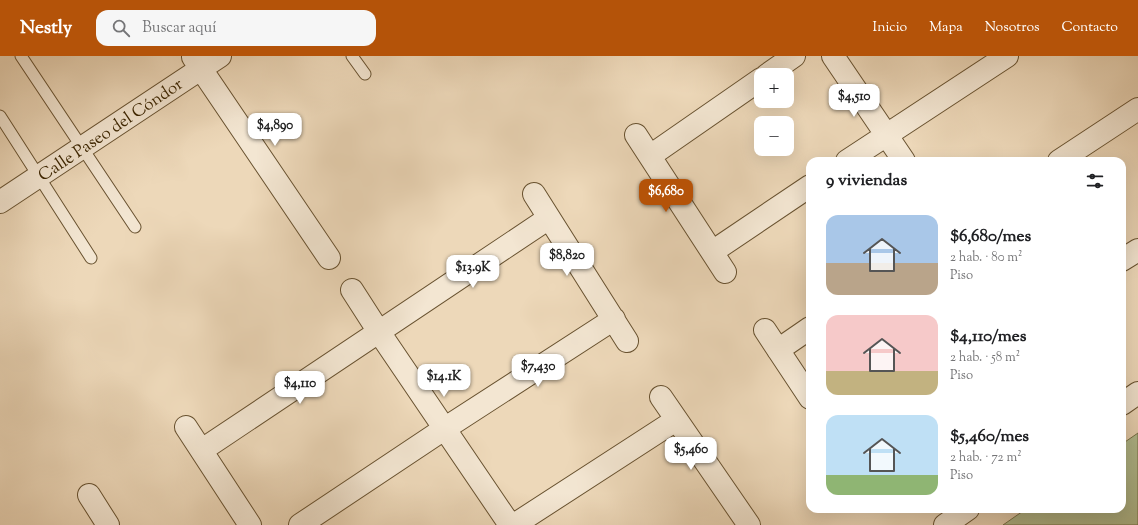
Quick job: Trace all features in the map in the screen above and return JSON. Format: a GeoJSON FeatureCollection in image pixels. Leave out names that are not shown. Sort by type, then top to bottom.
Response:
{"type":"FeatureCollection","features":[{"type":"Feature","properties":{"kind":"street","name":"Calle Paseo del Cóndor"},"geometry":{"type":"LineString","coordinates":[[0,202],[82,148],[196,62],[220,56]]}},
{"type":"Feature","properties":{"kind":"street"},"geometry":{"type":"LineString","coordinates":[[777,68],[794,56]]}},
{"type":"Feature","properties":{"kind":"street"},"geometry":{"type":"LineString","coordinates":[[833,56],[901,157]]}},
{"type":"Feature","properties":{"kind":"street"},"geometry":{"type":"LineString","coordinates":[[853,157],[1007,56]]}},
{"type":"Feature","properties":{"kind":"street"},"geometry":{"type":"LineString","coordinates":[[196,62],[329,258]]}},
{"type":"Feature","properties":{"kind":"street"},"geometry":{"type":"LineString","coordinates":[[650,156],[754,84]]}},
{"type":"Feature","properties":{"kind":"street"},"geometry":{"type":"LineString","coordinates":[[1065,157],[1138,110]]}},
{"type":"Feature","properties":{"kind":"street"},"geometry":{"type":"LineString","coordinates":[[636,135],[725,272]]}},
{"type":"Feature","properties":{"kind":"street"},"geometry":{"type":"LineString","coordinates":[[712,252],[806,189]]}},
{"type":"Feature","properties":{"kind":"street"},"geometry":{"type":"LineString","coordinates":[[534,194],[628,341]]}},
{"type":"Feature","properties":{"kind":"street"},"geometry":{"type":"LineString","coordinates":[[202,450],[549,218]]}},
{"type":"Feature","properties":{"kind":"street"},"geometry":{"type":"LineString","coordinates":[[1126,258],[1138,250]]}},
{"type":"Feature","properties":{"kind":"street"},"geometry":{"type":"LineString","coordinates":[[352,290],[510,525]]}},
{"type":"Feature","properties":{"kind":"street"},"geometry":{"type":"LineString","coordinates":[[300,525],[444,428],[614,319]]}},
{"type":"Feature","properties":{"kind":"street"},"geometry":{"type":"LineString","coordinates":[[765,330],[806,392]]}},
{"type":"Feature","properties":{"kind":"street"},"geometry":{"type":"LineString","coordinates":[[778,350],[806,331]]}},
{"type":"Feature","properties":{"kind":"street"},"geometry":{"type":"LineString","coordinates":[[1126,401],[1138,393]]}},
{"type":"Feature","properties":{"kind":"street"},"geometry":{"type":"LineString","coordinates":[[661,397],[740,522]]}},
{"type":"Feature","properties":{"kind":"street"},"geometry":{"type":"LineString","coordinates":[[514,525],[676,420]]}},
{"type":"Feature","properties":{"kind":"street"},"geometry":{"type":"LineString","coordinates":[[186,427],[250,525]]}},
{"type":"Feature","properties":{"kind":"street"},"geometry":{"type":"LineString","coordinates":[[89,496],[103,523]]}},
{"type":"Feature","properties":{"kind":"street"},"geometry":{"type":"LineString","coordinates":[[945,525],[962,513]]}},
{"type":"Feature","properties":{"kind":"lane"},"geometry":{"type":"LineString","coordinates":[[21,56],[135,227]]}},
{"type":"Feature","properties":{"kind":"lane"},"geometry":{"type":"LineString","coordinates":[[352,56],[364,74]]}},
{"type":"Feature","properties":{"kind":"lane"},"geometry":{"type":"LineString","coordinates":[[0,116],[91,258]]}},
{"type":"Feature","properties":{"kind":"green space"},"geometry":{"type":"Polygon","coordinates":[[[1138,433],[1138,525],[1003,525],[1020,513],[1126,513],[1126,441],[1138,433]]]}}]}
